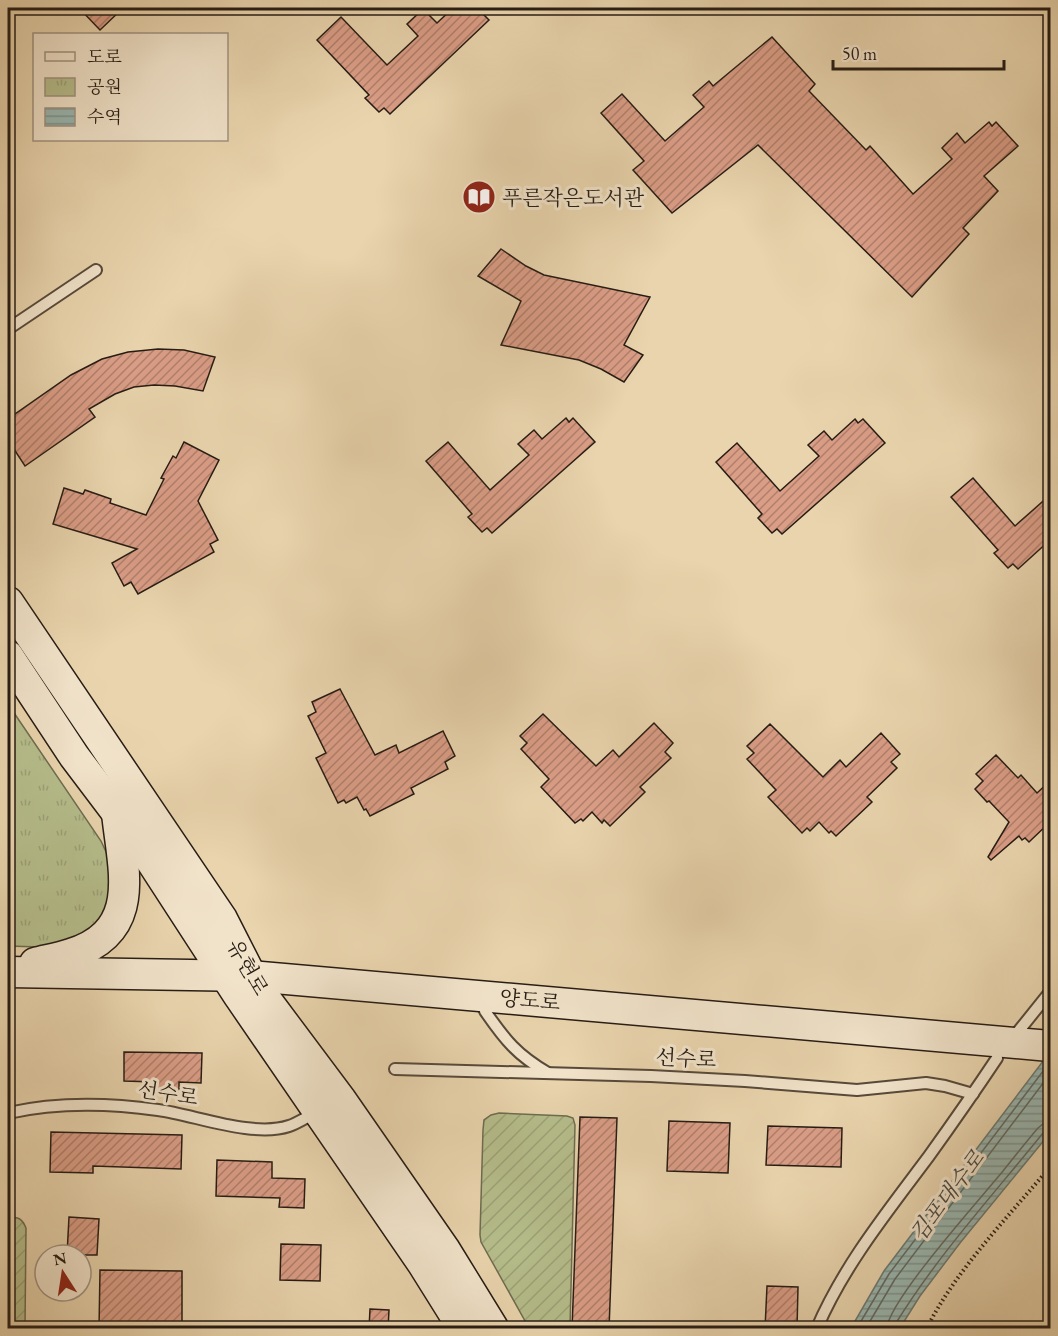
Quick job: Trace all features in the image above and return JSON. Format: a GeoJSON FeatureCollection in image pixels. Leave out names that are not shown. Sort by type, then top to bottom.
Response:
{"type":"FeatureCollection","features":[{"type":"Feature","properties":{"kind":"street","name":"유현로"},"geometry":{"type":"LineString","coordinates":[[8,602],[222,919],[245,986],[318,1112],[423,1264],[463,1329]]}},
{"type":"Feature","properties":{"kind":"street","name":"유현로"},"geometry":{"type":"LineString","coordinates":[[8,656],[74,756],[245,986],[341,1100],[445,1250],[493,1329]]}},
{"type":"Feature","properties":{"kind":"street"},"geometry":{"type":"LineString","coordinates":[[8,971],[72,954],[91,945],[115,924],[121,913],[124,899],[117,813]]}},
{"type":"Feature","properties":{"kind":"street","name":"양도로"},"geometry":{"type":"LineString","coordinates":[[8,971],[245,986],[1008,1051],[1050,1063]]}},
{"type":"Feature","properties":{"kind":"street","name":"양도로"},"geometry":{"type":"LineString","coordinates":[[8,988],[245,986],[485,1011],[1008,1051],[1050,1046]]}},
{"type":"Feature","properties":{"kind":"lane"},"geometry":{"type":"LineString","coordinates":[[8,329],[96,270]]}},
{"type":"Feature","properties":{"kind":"lane"},"geometry":{"type":"LineString","coordinates":[[818,1329],[843,1278],[872,1232],[1050,992]]}},
{"type":"Feature","properties":{"kind":"lane"},"geometry":{"type":"LineString","coordinates":[[485,1011],[512,1048],[549,1074]]}},
{"type":"Feature","properties":{"kind":"lane","name":"선수로"},"geometry":{"type":"LineString","coordinates":[[395,1069],[722,1080],[857,1090],[926,1083],[973,1094]]}},
{"type":"Feature","properties":{"kind":"lane","name":"선수로"},"geometry":{"type":"LineString","coordinates":[[8,1113],[64,1105],[118,1105],[264,1129],[288,1126],[318,1112]]}},
{"type":"Feature","properties":{"kind":"path"},"geometry":{"type":"LineString","coordinates":[[927,1329],[954,1285],[1050,1167]]}},
{"type":"Feature","properties":{"kind":"green space"},"geometry":{"type":"Polygon","coordinates":[[[8,704],[101,841],[112,871],[108,906],[100,922],[72,942],[40,947],[8,946],[8,704]]]}},
{"type":"Feature","properties":{"kind":"green space"},"geometry":{"type":"Polygon","coordinates":[[[499,1113],[573,1118],[575,1125],[570,1328],[529,1328],[481,1242],[484,1120],[499,1113]]]}},
{"type":"Feature","properties":{"kind":"green space"},"geometry":{"type":"Polygon","coordinates":[[[8,1217],[19,1219],[26,1228],[25,1328],[8,1328],[8,1217]]]}},
{"type":"Feature","properties":{"kind":"water","name":"김포대수로"},"geometry":{"type":"Polygon","coordinates":[[[1050,1052],[1050,1133],[960,1243],[920,1296],[900,1328],[851,1328],[884,1271],[1050,1052]]]}},
{"type":"Feature","properties":{"kind":"building"},"geometry":{"type":"Polygon","coordinates":[[[79,8],[123,8],[100,30],[79,8]]]}},
{"type":"Feature","properties":{"kind":"building"},"geometry":{"type":"Polygon","coordinates":[[[453,8],[477,8],[489,20],[390,114],[384,108],[379,112],[365,98],[369,95],[317,40],[341,17],[387,65],[418,36],[407,24],[423,9],[437,23],[453,8]]]}},
{"type":"Feature","properties":{"kind":"building"},"geometry":{"type":"Polygon","coordinates":[[[772,37],[815,84],[809,91],[866,150],[870,146],[913,194],[952,159],[942,148],[957,133],[965,143],[989,122],[992,126],[996,122],[1018,146],[984,176],[998,191],[963,228],[969,234],[912,297],[758,145],[672,213],[633,170],[644,161],[601,113],[622,94],[665,141],[704,107],[693,95],[709,81],[713,86],[772,37]]]}},
{"type":"Feature","properties":{"kind":"building"},"geometry":{"type":"Polygon","coordinates":[[[501,249],[544,275],[650,297],[624,345],[643,355],[624,382],[579,360],[501,345],[521,301],[478,276],[501,249]]]}},
{"type":"Feature","properties":{"kind":"building"},"geometry":{"type":"Polygon","coordinates":[[[158,349],[184,350],[215,357],[203,391],[154,385],[134,387],[115,394],[89,409],[95,417],[25,466],[8,440],[8,419],[71,375],[102,359],[128,352],[158,349]]]}},
{"type":"Feature","properties":{"kind":"building"},"geometry":{"type":"Polygon","coordinates":[[[566,418],[569,422],[573,418],[595,442],[492,533],[487,528],[482,532],[468,517],[472,514],[426,461],[448,442],[490,490],[529,455],[518,444],[534,430],[542,439],[566,418]]]}},
{"type":"Feature","properties":{"kind":"building"},"geometry":{"type":"Polygon","coordinates":[[[855,419],[858,423],[863,419],[885,443],[782,534],[777,529],[772,533],[758,518],[762,514],[716,462],[737,443],[780,491],[819,456],[808,445],[824,431],[832,440],[855,419]]]}},
{"type":"Feature","properties":{"kind":"building"},"geometry":{"type":"Polygon","coordinates":[[[184,442],[219,460],[198,501],[218,540],[210,544],[214,552],[138,594],[131,582],[124,586],[112,563],[137,549],[53,524],[64,488],[83,494],[85,490],[111,499],[110,503],[146,515],[164,479],[161,478],[173,456],[176,458],[184,442]]]}},
{"type":"Feature","properties":{"kind":"building"},"geometry":{"type":"Polygon","coordinates":[[[973,478],[1015,526],[1050,495],[1050,540],[1018,569],[1013,564],[1008,568],[994,553],[998,550],[951,497],[973,478]]]}},
{"type":"Feature","properties":{"kind":"building"},"geometry":{"type":"Polygon","coordinates":[[[340,689],[375,755],[396,745],[399,753],[443,731],[455,756],[445,762],[448,769],[411,788],[414,794],[370,816],[357,797],[346,803],[344,800],[338,803],[316,758],[326,753],[308,716],[316,712],[312,702],[340,689]]]}},
{"type":"Feature","properties":{"kind":"building"},"geometry":{"type":"Polygon","coordinates":[[[543,714],[596,766],[613,750],[619,757],[654,723],[673,743],[665,752],[671,758],[640,787],[645,792],[610,826],[604,820],[602,823],[592,812],[583,821],[581,819],[575,823],[541,787],[549,779],[521,749],[527,743],[520,736],[543,714]]]}},
{"type":"Feature","properties":{"kind":"building"},"geometry":{"type":"Polygon","coordinates":[[[770,724],[823,777],[840,760],[846,767],[881,733],[900,754],[891,762],[897,768],[867,797],[872,802],[836,836],[831,831],[829,833],[819,822],[810,831],[807,828],[802,833],[768,797],[776,790],[747,759],[754,753],[747,746],[770,724]]]}},
{"type":"Feature","properties":{"kind":"building"},"geometry":{"type":"Polygon","coordinates":[[[996,755],[1018,778],[1021,775],[1037,793],[1050,781],[1050,822],[1029,842],[1025,838],[1022,840],[1019,836],[991,860],[988,857],[1009,822],[975,789],[983,781],[976,774],[996,755]]]}},
{"type":"Feature","properties":{"kind":"building"},"geometry":{"type":"Polygon","coordinates":[[[124,1052],[202,1053],[201,1083],[179,1082],[179,1093],[154,1093],[155,1082],[124,1081],[124,1052]]]}},
{"type":"Feature","properties":{"kind":"building"},"geometry":{"type":"Polygon","coordinates":[[[580,1117],[617,1118],[609,1329],[572,1329],[580,1117]]]}},
{"type":"Feature","properties":{"kind":"building"},"geometry":{"type":"Polygon","coordinates":[[[669,1121],[730,1123],[728,1173],[667,1171],[669,1121]]]}},
{"type":"Feature","properties":{"kind":"building"},"geometry":{"type":"Polygon","coordinates":[[[768,1126],[842,1128],[841,1167],[766,1165],[768,1126]]]}},
{"type":"Feature","properties":{"kind":"building"},"geometry":{"type":"Polygon","coordinates":[[[51,1132],[182,1135],[181,1169],[93,1166],[93,1173],[50,1172],[51,1132]]]}},
{"type":"Feature","properties":{"kind":"building"},"geometry":{"type":"Polygon","coordinates":[[[217,1160],[272,1162],[272,1178],[305,1179],[304,1208],[279,1207],[280,1198],[216,1196],[217,1160]]]}},
{"type":"Feature","properties":{"kind":"building"},"geometry":{"type":"Polygon","coordinates":[[[69,1217],[99,1219],[97,1255],[93,1255],[93,1243],[68,1243],[69,1217]]]}},
{"type":"Feature","properties":{"kind":"building"},"geometry":{"type":"Polygon","coordinates":[[[281,1244],[321,1245],[320,1281],[280,1280],[281,1244]]]}},
{"type":"Feature","properties":{"kind":"building"},"geometry":{"type":"Polygon","coordinates":[[[100,1270],[182,1271],[182,1329],[99,1329],[100,1270]]]}},
{"type":"Feature","properties":{"kind":"building"},"geometry":{"type":"Polygon","coordinates":[[[767,1286],[798,1287],[797,1329],[765,1329],[767,1286]]]}},
{"type":"Feature","properties":{"kind":"building"},"geometry":{"type":"Polygon","coordinates":[[[370,1309],[389,1310],[388,1329],[369,1329],[370,1309]]]}},
{"type":"Feature","properties":{"kind":"place","name":"푸른작은도서관"},"geometry":{"type":"Point","coordinates":[479,197]}}]}
